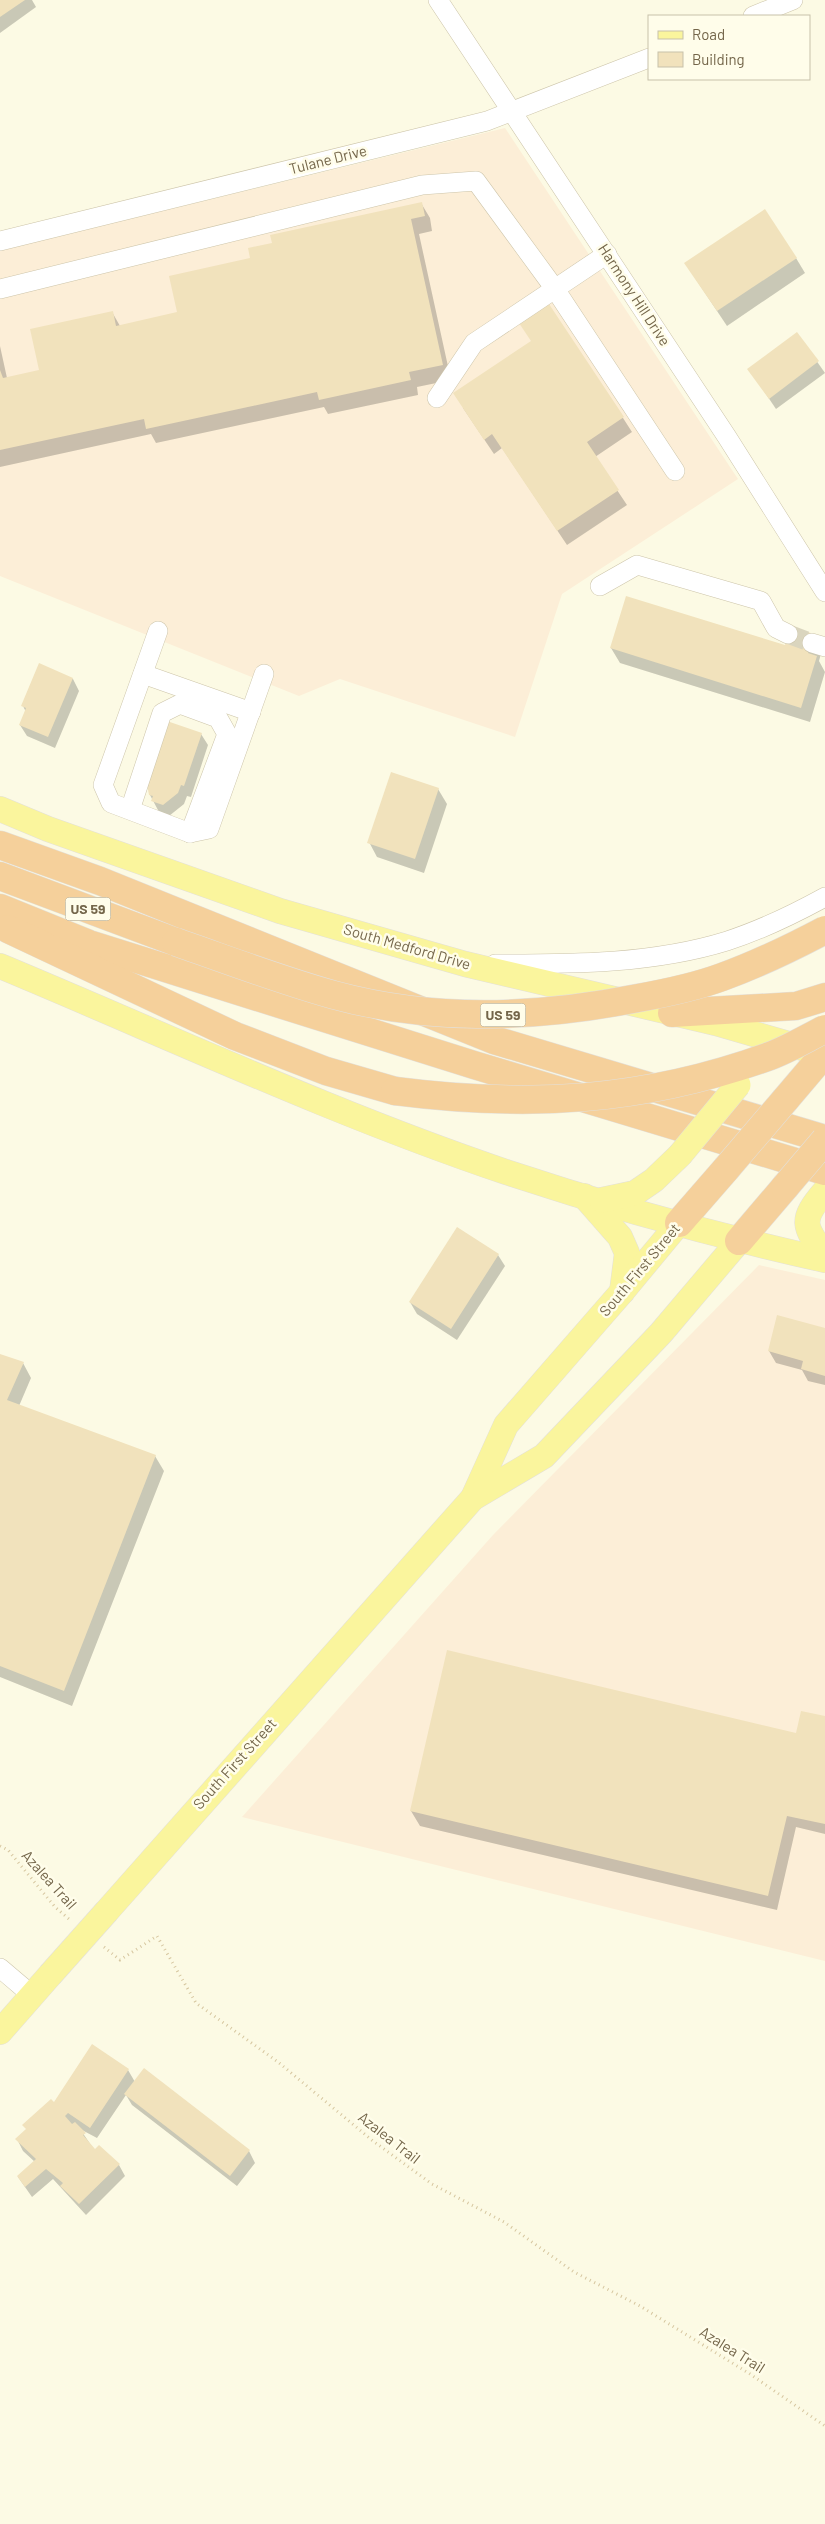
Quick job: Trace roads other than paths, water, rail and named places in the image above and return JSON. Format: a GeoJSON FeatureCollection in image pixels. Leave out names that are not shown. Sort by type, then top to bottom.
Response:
{"type":"FeatureCollection","features":[{"type":"Feature","properties":{"kind":"highway"},"geometry":{"type":"LineString","coordinates":[[0,845],[100,881],[286,958],[494,1040],[825,1139]]}},
{"type":"Feature","properties":{"kind":"highway","name":"US 59"},"geometry":{"type":"LineString","coordinates":[[0,876],[176,942],[335,995],[413,1010],[503,1015],[583,1009],[672,992],[720,978],[777,955],[825,930]]}},
{"type":"Feature","properties":{"kind":"highway"},"geometry":{"type":"LineString","coordinates":[[0,908],[99,947],[474,1065],[824,1186]]}},
{"type":"Feature","properties":{"kind":"highway"},"geometry":{"type":"LineString","coordinates":[[0,925],[235,1036],[326,1070],[395,1091],[456,1099],[537,1101],[631,1093],[682,1082],[771,1056],[825,1048]]}},
{"type":"Feature","properties":{"kind":"highway"},"geometry":{"type":"LineString","coordinates":[[672,1013],[752,1010],[796,1006],[825,997]]}},
{"type":"Feature","properties":{"kind":"highway","name":"South First Street"},"geometry":{"type":"LineString","coordinates":[[679,1223],[785,1100],[825,1048]]}},
{"type":"Feature","properties":{"kind":"highway","name":"South First Street"},"geometry":{"type":"LineString","coordinates":[[739,1241],[786,1188],[825,1139]]}},
{"type":"Feature","properties":{"kind":"main road","name":"South Medford Drive"},"geometry":{"type":"LineString","coordinates":[[0,809],[48,829],[270,908],[465,964],[716,1023],[749,1033],[825,1048]]}},
{"type":"Feature","properties":{"kind":"main road"},"geometry":{"type":"LineString","coordinates":[[0,966],[322,1103],[506,1172],[739,1241],[825,1260]]}},
{"type":"Feature","properties":{"kind":"main road"},"geometry":{"type":"LineString","coordinates":[[592,1198],[635,1193],[654,1180],[680,1155],[738,1085],[747,1071],[750,1058],[749,1033]]}},
{"type":"Feature","properties":{"kind":"main road"},"geometry":{"type":"LineString","coordinates":[[824,1186],[810,1208],[806,1219],[809,1234],[825,1255]]}},
{"type":"Feature","properties":{"kind":"main road"},"geometry":{"type":"LineString","coordinates":[[592,1198],[620,1237],[627,1253],[621,1293]]}},
{"type":"Feature","properties":{"kind":"main road","name":"South First Street"},"geometry":{"type":"LineString","coordinates":[[0,2032],[473,1498],[506,1425],[679,1223]]}},
{"type":"Feature","properties":{"kind":"main road","name":"South First Street"},"geometry":{"type":"LineString","coordinates":[[473,1498],[544,1456],[661,1333],[739,1241]]}},
{"type":"Feature","properties":{"kind":"street","name":"Harmony Hill Drive"},"geometry":{"type":"LineString","coordinates":[[438,0],[727,437],[825,592]]}},
{"type":"Feature","properties":{"kind":"street"},"geometry":{"type":"LineString","coordinates":[[756,15],[793,0]]}},
{"type":"Feature","properties":{"kind":"street","name":"Tulane Drive"},"geometry":{"type":"LineString","coordinates":[[0,241],[478,123],[513,112],[648,58]]}},
{"type":"Feature","properties":{"kind":"street"},"geometry":{"type":"LineString","coordinates":[[0,288],[422,185],[476,181],[556,289],[675,471]]}},
{"type":"Feature","properties":{"kind":"street"},"geometry":{"type":"LineString","coordinates":[[437,398],[474,343],[607,254]]}},
{"type":"Feature","properties":{"kind":"street"},"geometry":{"type":"LineString","coordinates":[[600,586],[637,565],[761,601],[776,628],[788,634]]}},
{"type":"Feature","properties":{"kind":"street"},"geometry":{"type":"LineString","coordinates":[[158,631],[103,785],[111,803],[190,833],[210,829],[264,674]]}},
{"type":"Feature","properties":{"kind":"street"},"geometry":{"type":"LineString","coordinates":[[142,674],[251,712]]}},
{"type":"Feature","properties":{"kind":"street"},"geometry":{"type":"LineString","coordinates":[[130,810],[162,713],[180,704],[218,718],[227,734],[190,833]]}},
{"type":"Feature","properties":{"kind":"street"},"geometry":{"type":"LineString","coordinates":[[465,964],[565,964],[653,957],[727,941],[793,915],[825,897]]}},
{"type":"Feature","properties":{"kind":"street"},"geometry":{"type":"LineString","coordinates":[[0,1968],[33,1996]]}},
{"type":"Feature","properties":{"kind":"tunnel"},"geometry":{"type":"LineString","coordinates":[[788,634],[812,643]]}}]}
